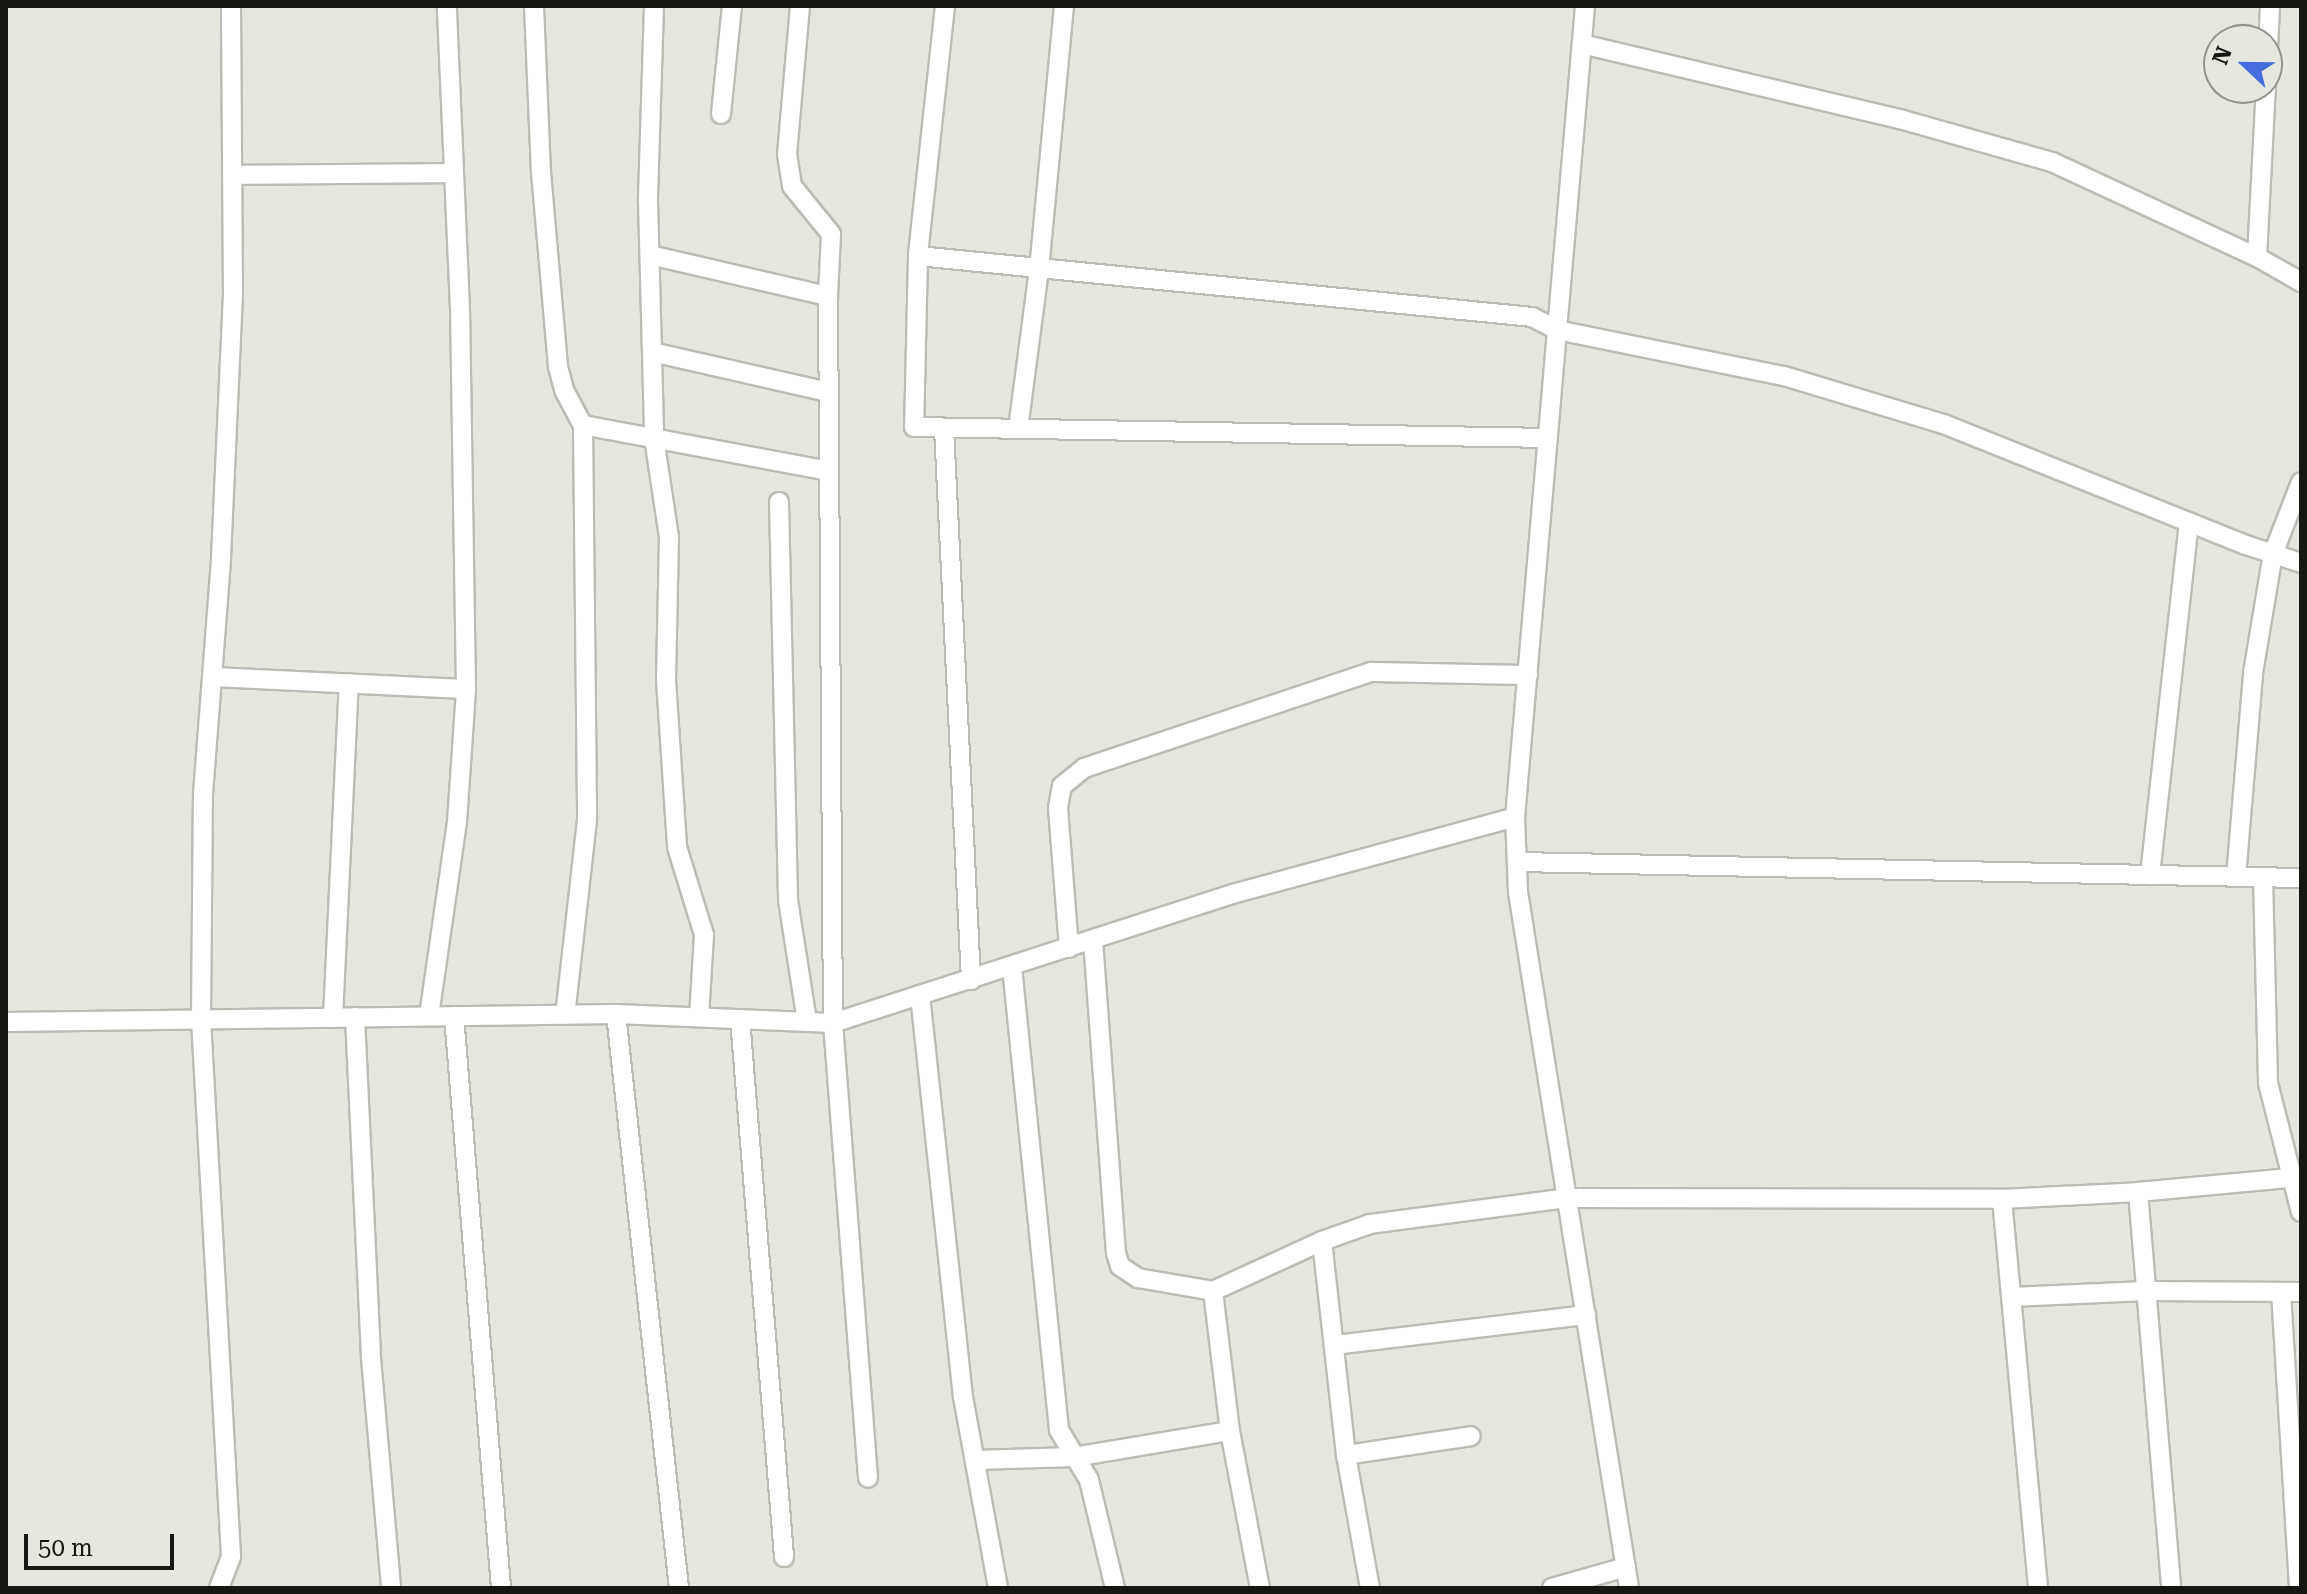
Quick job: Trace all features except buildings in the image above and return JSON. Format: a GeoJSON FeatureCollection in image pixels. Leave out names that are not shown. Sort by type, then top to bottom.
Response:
{"type":"FeatureCollection","features":[{"type":"Feature","properties":{"kind":"street"},"geometry":{"type":"LineString","coordinates":[[219,1588],[231,1556],[201,1019],[203,794],[233,310],[231,6]]}},
{"type":"Feature","properties":{"kind":"street"},"geometry":{"type":"LineString","coordinates":[[429,1016],[457,822],[466,689],[460,309],[447,6]]}},
{"type":"Feature","properties":{"kind":"street"},"geometry":{"type":"LineString","coordinates":[[534,6],[541,172],[558,367],[564,390],[583,425],[587,820],[565,1015]]}},
{"type":"Feature","properties":{"kind":"street"},"geometry":{"type":"LineString","coordinates":[[654,6],[650,255],[654,438],[669,537],[666,680],[677,847],[704,935],[699,1017]]}},
{"type":"Feature","properties":{"kind":"street"},"geometry":{"type":"LineString","coordinates":[[721,114],[732,6]]}},
{"type":"Feature","properties":{"kind":"street"},"geometry":{"type":"LineString","coordinates":[[800,6],[787,154],[792,186],[831,234],[828,392],[833,1023],[868,1478]]}},
{"type":"Feature","properties":{"kind":"street"},"geometry":{"type":"LineString","coordinates":[[945,6],[918,256],[914,427],[1548,438]]}},
{"type":"Feature","properties":{"kind":"street"},"geometry":{"type":"LineString","coordinates":[[1018,429],[1039,270],[1064,6]]}},
{"type":"Feature","properties":{"kind":"street"},"geometry":{"type":"LineString","coordinates":[[1585,6],[1515,817],[1518,892],[1629,1588]]}},
{"type":"Feature","properties":{"kind":"street"},"geometry":{"type":"LineString","coordinates":[[1582,44],[1900,119],[2052,162],[2257,257],[2301,282]]}},
{"type":"Feature","properties":{"kind":"street"},"geometry":{"type":"LineString","coordinates":[[2257,257],[2265,104]]}},
{"type":"Feature","properties":{"kind":"street"},"geometry":{"type":"LineString","coordinates":[[232,175],[452,173]]}},
{"type":"Feature","properties":{"kind":"street"},"geometry":{"type":"LineString","coordinates":[[650,255],[828,296]]}},
{"type":"Feature","properties":{"kind":"street"},"geometry":{"type":"LineString","coordinates":[[918,256],[1532,317],[1557,330],[1784,376],[1946,425],[2301,563]]}},
{"type":"Feature","properties":{"kind":"street"},"geometry":{"type":"LineString","coordinates":[[652,352],[828,392]]}},
{"type":"Feature","properties":{"kind":"street"},"geometry":{"type":"LineString","coordinates":[[583,425],[829,471]]}},
{"type":"Feature","properties":{"kind":"street"},"geometry":{"type":"LineString","coordinates":[[944,428],[971,980]]}},
{"type":"Feature","properties":{"kind":"street"},"geometry":{"type":"LineString","coordinates":[[2236,877],[2253,673],[2273,554],[2301,482]]}},
{"type":"Feature","properties":{"kind":"street"},"geometry":{"type":"LineString","coordinates":[[779,502],[788,900],[807,1022]]}},
{"type":"Feature","properties":{"kind":"street"},"geometry":{"type":"LineString","coordinates":[[2150,875],[2189,522]]}},
{"type":"Feature","properties":{"kind":"street"},"geometry":{"type":"LineString","coordinates":[[1069,948],[1058,808],[1062,786],[1084,768],[1371,672],[1528,675]]}},
{"type":"Feature","properties":{"kind":"street"},"geometry":{"type":"LineString","coordinates":[[212,677],[466,689]]}},
{"type":"Feature","properties":{"kind":"street"},"geometry":{"type":"LineString","coordinates":[[333,1018],[349,683]]}},
{"type":"Feature","properties":{"kind":"street"},"geometry":{"type":"LineString","coordinates":[[6,1022],[616,1014],[833,1023],[1236,893],[1515,817]]}},
{"type":"Feature","properties":{"kind":"street"},"geometry":{"type":"LineString","coordinates":[[1517,862],[2301,878]]}},
{"type":"Feature","properties":{"kind":"street"},"geometry":{"type":"LineString","coordinates":[[2263,877],[2268,1083],[2296,1178],[2301,1212]]}},
{"type":"Feature","properties":{"kind":"street"},"geometry":{"type":"LineString","coordinates":[[1093,940],[1116,1253],[1120,1266],[1138,1278],[1213,1291],[1322,1241],[1370,1224],[1567,1198],[2002,1199],[2138,1192],[2296,1178]]}},
{"type":"Feature","properties":{"kind":"street"},"geometry":{"type":"LineString","coordinates":[[1012,967],[1059,1430],[1089,1480],[1115,1588]]}},
{"type":"Feature","properties":{"kind":"street"},"geometry":{"type":"LineString","coordinates":[[920,995],[963,1397],[998,1588]]}},
{"type":"Feature","properties":{"kind":"street"},"geometry":{"type":"LineString","coordinates":[[616,1014],[679,1588]]}},
{"type":"Feature","properties":{"kind":"street"},"geometry":{"type":"LineString","coordinates":[[454,1016],[501,1588]]}},
{"type":"Feature","properties":{"kind":"street"},"geometry":{"type":"LineString","coordinates":[[355,1017],[371,1358],[391,1588]]}},
{"type":"Feature","properties":{"kind":"street"},"geometry":{"type":"LineString","coordinates":[[740,1019],[784,1557]]}},
{"type":"Feature","properties":{"kind":"street"},"geometry":{"type":"LineString","coordinates":[[2138,1192],[2171,1588]]}},
{"type":"Feature","properties":{"kind":"street"},"geometry":{"type":"LineString","coordinates":[[2002,1199],[2038,1588]]}},
{"type":"Feature","properties":{"kind":"street"},"geometry":{"type":"LineString","coordinates":[[1322,1241],[1346,1455],[1370,1588]]}},
{"type":"Feature","properties":{"kind":"street"},"geometry":{"type":"LineString","coordinates":[[1213,1291],[1230,1431],[1260,1588]]}},
{"type":"Feature","properties":{"kind":"street"},"geometry":{"type":"LineString","coordinates":[[2011,1297],[2146,1291],[2301,1292]]}},
{"type":"Feature","properties":{"kind":"street"},"geometry":{"type":"LineString","coordinates":[[2281,1292],[2299,1588]]}},
{"type":"Feature","properties":{"kind":"street"},"geometry":{"type":"LineString","coordinates":[[1334,1345],[1586,1315]]}},
{"type":"Feature","properties":{"kind":"street"},"geometry":{"type":"LineString","coordinates":[[975,1460],[1074,1457],[1230,1431]]}},
{"type":"Feature","properties":{"kind":"street"},"geometry":{"type":"LineString","coordinates":[[1346,1455],[1471,1436]]}},
{"type":"Feature","properties":{"kind":"street"},"geometry":{"type":"LineString","coordinates":[[1552,1588],[1626,1567]]}}]}
